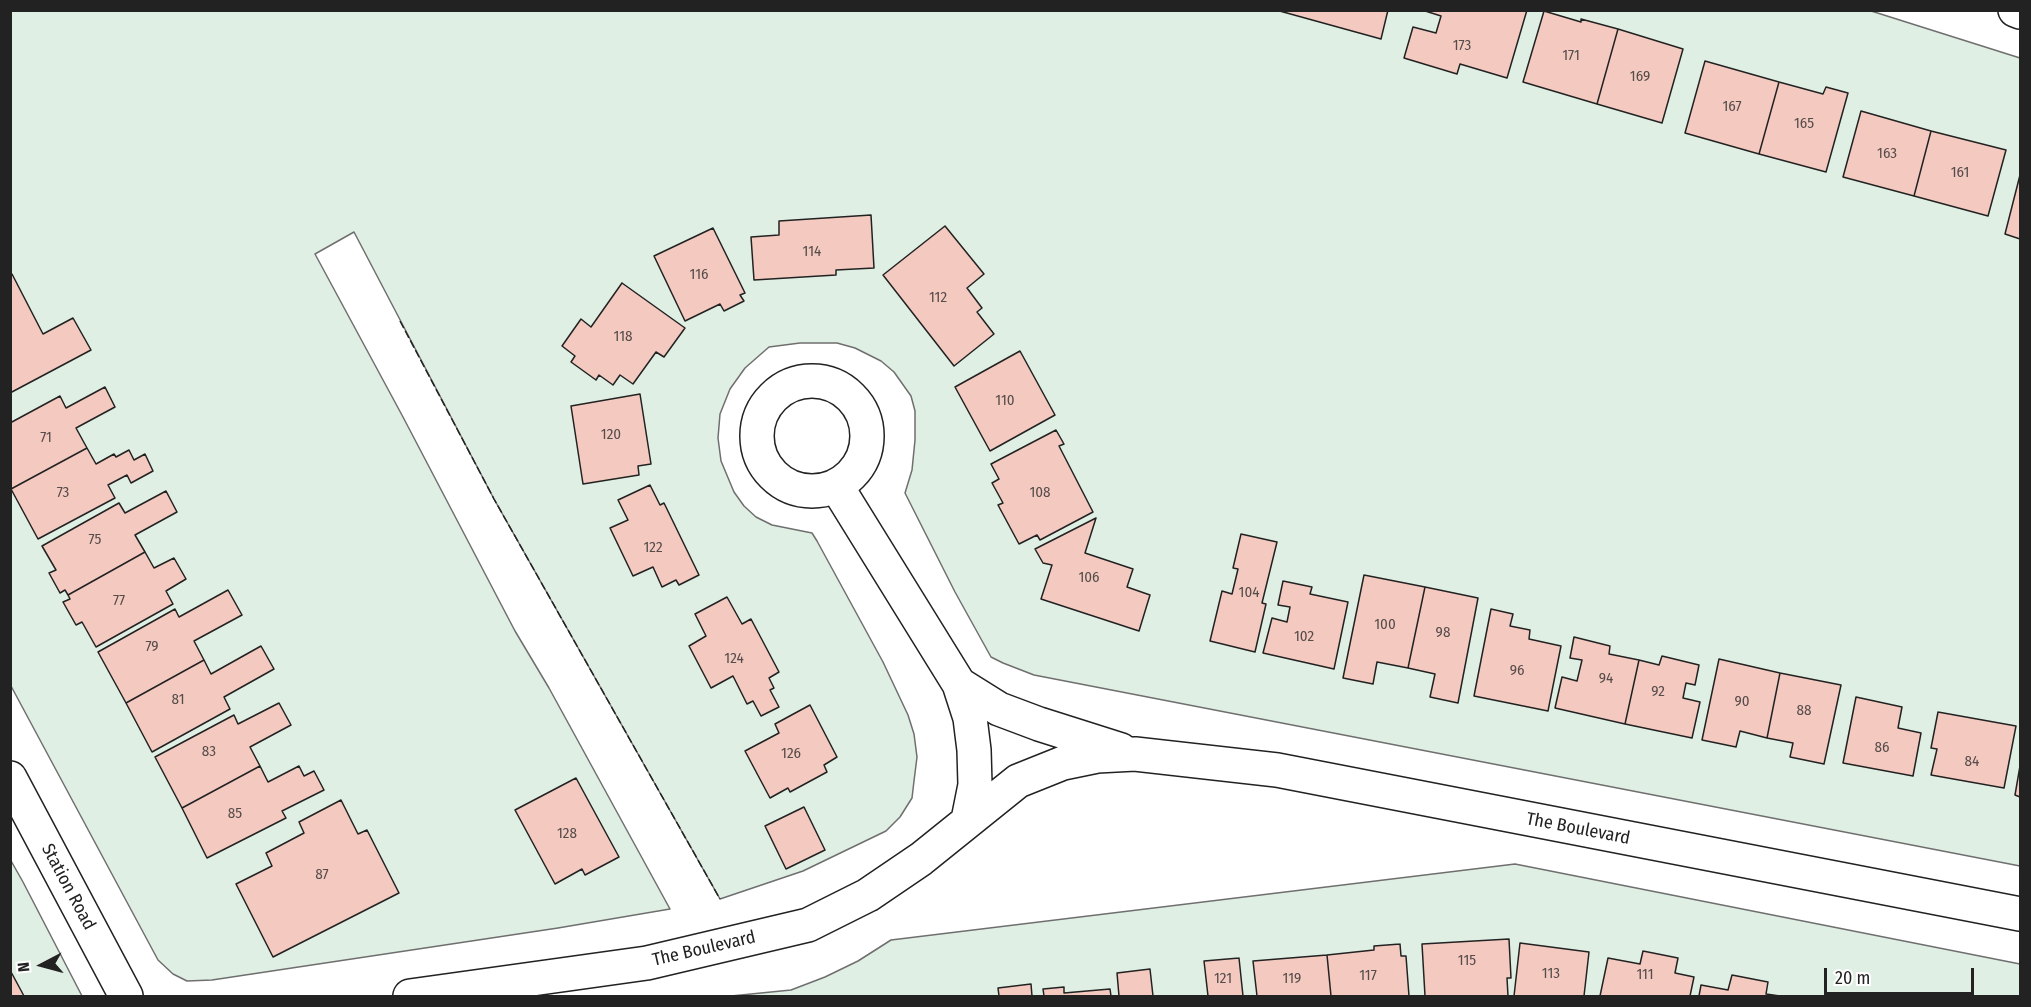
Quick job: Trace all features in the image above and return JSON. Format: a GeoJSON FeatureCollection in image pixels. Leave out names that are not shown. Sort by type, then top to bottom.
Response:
{"type":"FeatureCollection","features":[{"type":"Feature","properties":{"kind":"street"},"geometry":{"type":"LineString","coordinates":[[2015,10],[2020,12]]}},
{"type":"Feature","properties":{"kind":"street","name":"The Boulevard"},"geometry":{"type":"LineString","coordinates":[[837,487],[959,684],[970,718],[974,750],[975,785],[968,820]]}},
{"type":"Feature","properties":{"kind":"street","name":"The Boulevard"},"geometry":{"type":"LineString","coordinates":[[959,684],[999,709],[1135,754]]}},
{"type":"Feature","properties":{"kind":"street","name":"The Boulevard"},"geometry":{"type":"LineString","coordinates":[[410,996],[647,963],[808,925],[868,895],[921,859],[1018,781],[1063,763],[1097,756],[1135,754],[1277,770],[2020,914]]}},
{"type":"Feature","properties":{"kind":"street","name":"Station Road"},"geometry":{"type":"LineString","coordinates":[[10,778],[126,996]]}},
{"type":"Feature","properties":{"kind":"green space"},"geometry":{"type":"Polygon","coordinates":[[[1868,10],[2020,58],[2020,866],[1034,675],[1003,663],[991,657],[905,493],[912,470],[915,440],[915,411],[911,396],[894,372],[881,361],[855,348],[837,343],[800,343],[769,347],[745,368],[730,389],[720,414],[718,438],[721,461],[734,492],[756,517],[772,525],[812,533],[817,541],[883,662],[908,715],[914,734],[917,757],[912,798],[900,817],[886,831],[803,871],[720,899],[494,499],[354,232],[315,254],[515,631],[549,688],[670,909],[212,980],[187,981],[173,974],[158,960],[11,686],[10,11],[1868,10]]]}},
{"type":"Feature","properties":{"kind":"green space"},"geometry":{"type":"Polygon","coordinates":[[[10,859],[23,882],[82,996],[11,996],[10,859]]]}},
{"type":"Feature","properties":{"kind":"green space"},"geometry":{"type":"Polygon","coordinates":[[[1515,864],[2020,964],[2020,996],[731,996],[791,990],[858,961],[891,940],[1515,864]]]}},
{"type":"Feature","properties":{"kind":"building"},"geometry":{"type":"Polygon","coordinates":[[[1276,10],[1388,10],[1381,39],[1276,10]]]}},
{"type":"Feature","properties":{"kind":"building"},"geometry":{"type":"Polygon","coordinates":[[[1422,10],[1527,10],[1507,78],[1460,64],[1457,74],[1404,58],[1413,27],[1436,33],[1441,16],[1422,10]]]}},
{"type":"Feature","properties":{"kind":"building"},"geometry":{"type":"Polygon","coordinates":[[[1544,11],[1581,22],[1581,19],[1618,29],[1597,104],[1523,82],[1544,11]]]}},
{"type":"Feature","properties":{"kind":"building"},"geometry":{"type":"Polygon","coordinates":[[[1618,29],[1683,49],[1662,123],[1597,104],[1618,29]]]}},
{"type":"Feature","properties":{"kind":"building"},"geometry":{"type":"Polygon","coordinates":[[[1705,61],[1779,82],[1759,154],[1685,133],[1705,61]]]}},
{"type":"Feature","properties":{"kind":"building"},"geometry":{"type":"Polygon","coordinates":[[[1779,82],[1823,94],[1826,87],[1848,93],[1826,172],[1759,154],[1779,82]]]}},
{"type":"Feature","properties":{"kind":"building"},"geometry":{"type":"Polygon","coordinates":[[[1861,111],[1931,131],[1914,196],[1843,177],[1861,111]]]}},
{"type":"Feature","properties":{"kind":"building"},"geometry":{"type":"Polygon","coordinates":[[[1931,131],[2006,150],[1988,216],[1914,196],[1931,131]]]}},
{"type":"Feature","properties":{"kind":"building"},"geometry":{"type":"Polygon","coordinates":[[[2020,175],[2020,239],[2005,234],[2020,175]]]}},
{"type":"Feature","properties":{"kind":"building"},"geometry":{"type":"Polygon","coordinates":[[[871,215],[874,268],[836,270],[836,275],[754,280],[751,237],[779,235],[779,221],[871,215]]]}},
{"type":"Feature","properties":{"kind":"building"},"geometry":{"type":"Polygon","coordinates":[[[945,226],[984,274],[967,288],[982,308],[977,312],[994,334],[954,366],[883,275],[945,226]]]}},
{"type":"Feature","properties":{"kind":"building"},"geometry":{"type":"Polygon","coordinates":[[[713,228],[745,293],[740,295],[744,301],[724,311],[720,304],[685,321],[654,256],[713,228]]]}},
{"type":"Feature","properties":{"kind":"building"},"geometry":{"type":"Polygon","coordinates":[[[10,274],[43,334],[73,318],[91,350],[10,393],[10,274]]]}},
{"type":"Feature","properties":{"kind":"building"},"geometry":{"type":"Polygon","coordinates":[[[622,283],[685,328],[664,357],[656,352],[633,384],[620,375],[613,385],[599,375],[596,380],[571,362],[575,356],[562,346],[581,319],[591,327],[622,283]]]}},
{"type":"Feature","properties":{"kind":"building"},"geometry":{"type":"Polygon","coordinates":[[[1020,351],[1055,415],[990,451],[955,387],[1020,351]]]}},
{"type":"Feature","properties":{"kind":"building"},"geometry":{"type":"Polygon","coordinates":[[[105,387],[115,407],[76,428],[87,448],[11,489],[10,423],[60,396],[66,408],[105,387]]]}},
{"type":"Feature","properties":{"kind":"building"},"geometry":{"type":"Polygon","coordinates":[[[640,394],[651,464],[638,466],[639,475],[583,484],[571,406],[640,394]]]}},
{"type":"Feature","properties":{"kind":"building"},"geometry":{"type":"Polygon","coordinates":[[[1056,430],[1064,444],[1059,446],[1093,512],[1040,540],[1037,535],[1019,544],[998,505],[1003,503],[992,483],[999,479],[991,464],[1056,430]]]}},
{"type":"Feature","properties":{"kind":"building"},"geometry":{"type":"Polygon","coordinates":[[[87,448],[96,464],[114,454],[116,457],[129,450],[134,460],[145,454],[153,471],[131,483],[127,475],[108,485],[115,498],[38,539],[11,489],[87,448]]]}},
{"type":"Feature","properties":{"kind":"building"},"geometry":{"type":"Polygon","coordinates":[[[650,485],[660,505],[664,503],[699,575],[679,585],[676,580],[662,587],[653,567],[633,576],[610,528],[628,520],[618,500],[650,485]]]}},
{"type":"Feature","properties":{"kind":"building"},"geometry":{"type":"Polygon","coordinates":[[[166,491],[177,512],[135,535],[145,552],[68,595],[65,590],[60,593],[49,573],[56,570],[42,546],[119,503],[125,513],[166,491]]]}},
{"type":"Feature","properties":{"kind":"building"},"geometry":{"type":"Polygon","coordinates":[[[1096,518],[1085,553],[1133,569],[1127,587],[1150,595],[1139,631],[1041,599],[1052,565],[1043,563],[1035,549],[1096,518]]]}},
{"type":"Feature","properties":{"kind":"building"},"geometry":{"type":"Polygon","coordinates":[[[1241,534],[1277,542],[1262,603],[1266,604],[1255,652],[1210,641],[1222,591],[1232,594],[1238,569],[1233,568],[1241,534]]]}},
{"type":"Feature","properties":{"kind":"building"},"geometry":{"type":"Polygon","coordinates":[[[145,552],[154,568],[174,558],[186,579],[166,591],[173,604],[96,647],[82,622],[76,625],[63,602],[70,599],[68,595],[145,552]]]}},
{"type":"Feature","properties":{"kind":"building"},"geometry":{"type":"Polygon","coordinates":[[[1364,575],[1425,587],[1408,668],[1377,662],[1373,684],[1343,678],[1364,575]]]}},
{"type":"Feature","properties":{"kind":"building"},"geometry":{"type":"Polygon","coordinates":[[[1283,581],[1312,587],[1310,594],[1348,602],[1334,669],[1263,653],[1272,618],[1287,622],[1290,607],[1278,605],[1283,581]]]}},
{"type":"Feature","properties":{"kind":"building"},"geometry":{"type":"Polygon","coordinates":[[[1425,587],[1478,598],[1458,703],[1430,697],[1435,674],[1408,668],[1425,587]]]}},
{"type":"Feature","properties":{"kind":"building"},"geometry":{"type":"Polygon","coordinates":[[[228,590],[242,615],[194,641],[204,660],[126,703],[98,652],[175,609],[179,617],[228,590]]]}},
{"type":"Feature","properties":{"kind":"building"},"geometry":{"type":"Polygon","coordinates":[[[727,597],[742,624],[751,619],[779,672],[769,678],[774,688],[770,690],[779,707],[761,716],[753,701],[747,704],[733,676],[711,688],[689,646],[706,636],[695,614],[727,597]]]}},
{"type":"Feature","properties":{"kind":"building"},"geometry":{"type":"Polygon","coordinates":[[[1491,609],[1513,614],[1510,626],[1530,630],[1529,639],[1561,646],[1548,711],[1474,696],[1491,609]]]}},
{"type":"Feature","properties":{"kind":"building"},"geometry":{"type":"Polygon","coordinates":[[[1574,637],[1610,646],[1609,654],[1639,660],[1625,724],[1555,708],[1562,677],[1577,681],[1582,660],[1570,658],[1574,637]]]}},
{"type":"Feature","properties":{"kind":"building"},"geometry":{"type":"Polygon","coordinates":[[[261,646],[274,669],[224,697],[230,709],[152,752],[126,703],[204,660],[211,674],[261,646]]]}},
{"type":"Feature","properties":{"kind":"building"},"geometry":{"type":"Polygon","coordinates":[[[1662,656],[1699,665],[1695,685],[1686,683],[1683,698],[1700,702],[1692,738],[1625,724],[1639,660],[1659,665],[1662,656]]]}},
{"type":"Feature","properties":{"kind":"building"},"geometry":{"type":"Polygon","coordinates":[[[1719,659],[1780,673],[1767,738],[1740,731],[1736,747],[1702,740],[1719,659]]]}},
{"type":"Feature","properties":{"kind":"building"},"geometry":{"type":"Polygon","coordinates":[[[1780,673],[1841,685],[1824,764],[1790,757],[1793,743],[1767,738],[1780,673]]]}},
{"type":"Feature","properties":{"kind":"building"},"geometry":{"type":"Polygon","coordinates":[[[1856,697],[1902,707],[1898,728],[1921,733],[1913,776],[1843,763],[1856,697]]]}},
{"type":"Feature","properties":{"kind":"building"},"geometry":{"type":"Polygon","coordinates":[[[279,703],[291,725],[250,747],[260,766],[182,808],[155,757],[234,715],[238,724],[279,703]]]}},
{"type":"Feature","properties":{"kind":"building"},"geometry":{"type":"Polygon","coordinates":[[[810,705],[837,757],[824,765],[827,772],[790,792],[788,788],[770,798],[745,751],[779,733],[775,724],[810,705]]]}},
{"type":"Feature","properties":{"kind":"building"},"geometry":{"type":"Polygon","coordinates":[[[1938,712],[2016,726],[2004,788],[1931,775],[1937,749],[1931,748],[1938,712]]]}},
{"type":"Feature","properties":{"kind":"building"},"geometry":{"type":"Polygon","coordinates":[[[260,766],[268,782],[299,766],[304,776],[314,771],[324,790],[282,811],[286,818],[207,858],[182,808],[260,766]]]}},
{"type":"Feature","properties":{"kind":"building"},"geometry":{"type":"Polygon","coordinates":[[[2020,766],[2020,797],[2015,795],[2020,766]]]}},
{"type":"Feature","properties":{"kind":"building"},"geometry":{"type":"Polygon","coordinates":[[[576,778],[619,857],[585,875],[582,869],[555,884],[515,810],[576,778]]]}},
{"type":"Feature","properties":{"kind":"building"},"geometry":{"type":"Polygon","coordinates":[[[341,800],[358,834],[367,830],[399,893],[273,957],[236,884],[272,866],[266,853],[304,833],[299,822],[341,800]]]}},
{"type":"Feature","properties":{"kind":"building"},"geometry":{"type":"Polygon","coordinates":[[[804,807],[825,850],[786,869],[765,826],[804,807]]]}},
{"type":"Feature","properties":{"kind":"building"},"geometry":{"type":"Polygon","coordinates":[[[1509,939],[1511,978],[1507,978],[1508,996],[1425,996],[1422,944],[1509,939]]]}},
{"type":"Feature","properties":{"kind":"building"},"geometry":{"type":"Polygon","coordinates":[[[1520,943],[1589,952],[1584,996],[1514,996],[1520,943]]]}},
{"type":"Feature","properties":{"kind":"building"},"geometry":{"type":"Polygon","coordinates":[[[1400,944],[1401,956],[1406,956],[1409,996],[1331,996],[1327,955],[1374,950],[1374,946],[1400,944]]]}},
{"type":"Feature","properties":{"kind":"building"},"geometry":{"type":"Polygon","coordinates":[[[1643,951],[1678,958],[1675,973],[1694,977],[1690,996],[1600,996],[1608,958],[1640,964],[1643,951]]]}},
{"type":"Feature","properties":{"kind":"building"},"geometry":{"type":"Polygon","coordinates":[[[1327,955],[1331,996],[1257,996],[1253,961],[1327,955]]]}},
{"type":"Feature","properties":{"kind":"building"},"geometry":{"type":"Polygon","coordinates":[[[1239,958],[1243,996],[1208,996],[1204,961],[1239,958]]]}},
{"type":"Feature","properties":{"kind":"building"},"geometry":{"type":"Polygon","coordinates":[[[1150,969],[1153,996],[1119,996],[1117,973],[1150,969]]]}},
{"type":"Feature","properties":{"kind":"building"},"geometry":{"type":"Polygon","coordinates":[[[10,970],[24,996],[10,996],[10,970]]]}},
{"type":"Feature","properties":{"kind":"building"},"geometry":{"type":"Polygon","coordinates":[[[1732,975],[1768,982],[1766,994],[1780,996],[1699,996],[1701,985],[1728,990],[1732,975]]]}},
{"type":"Feature","properties":{"kind":"building"},"geometry":{"type":"Polygon","coordinates":[[[1031,984],[1032,996],[999,996],[998,988],[1031,984]]]}},
{"type":"Feature","properties":{"kind":"building"},"geometry":{"type":"Polygon","coordinates":[[[1064,987],[1064,993],[1110,989],[1111,996],[1044,996],[1043,989],[1064,987]]]}},
{"type":"Feature","properties":{"kind":"fence"},"geometry":{"type":"LineString","coordinates":[[400,321],[494,499],[720,899]]}}]}
